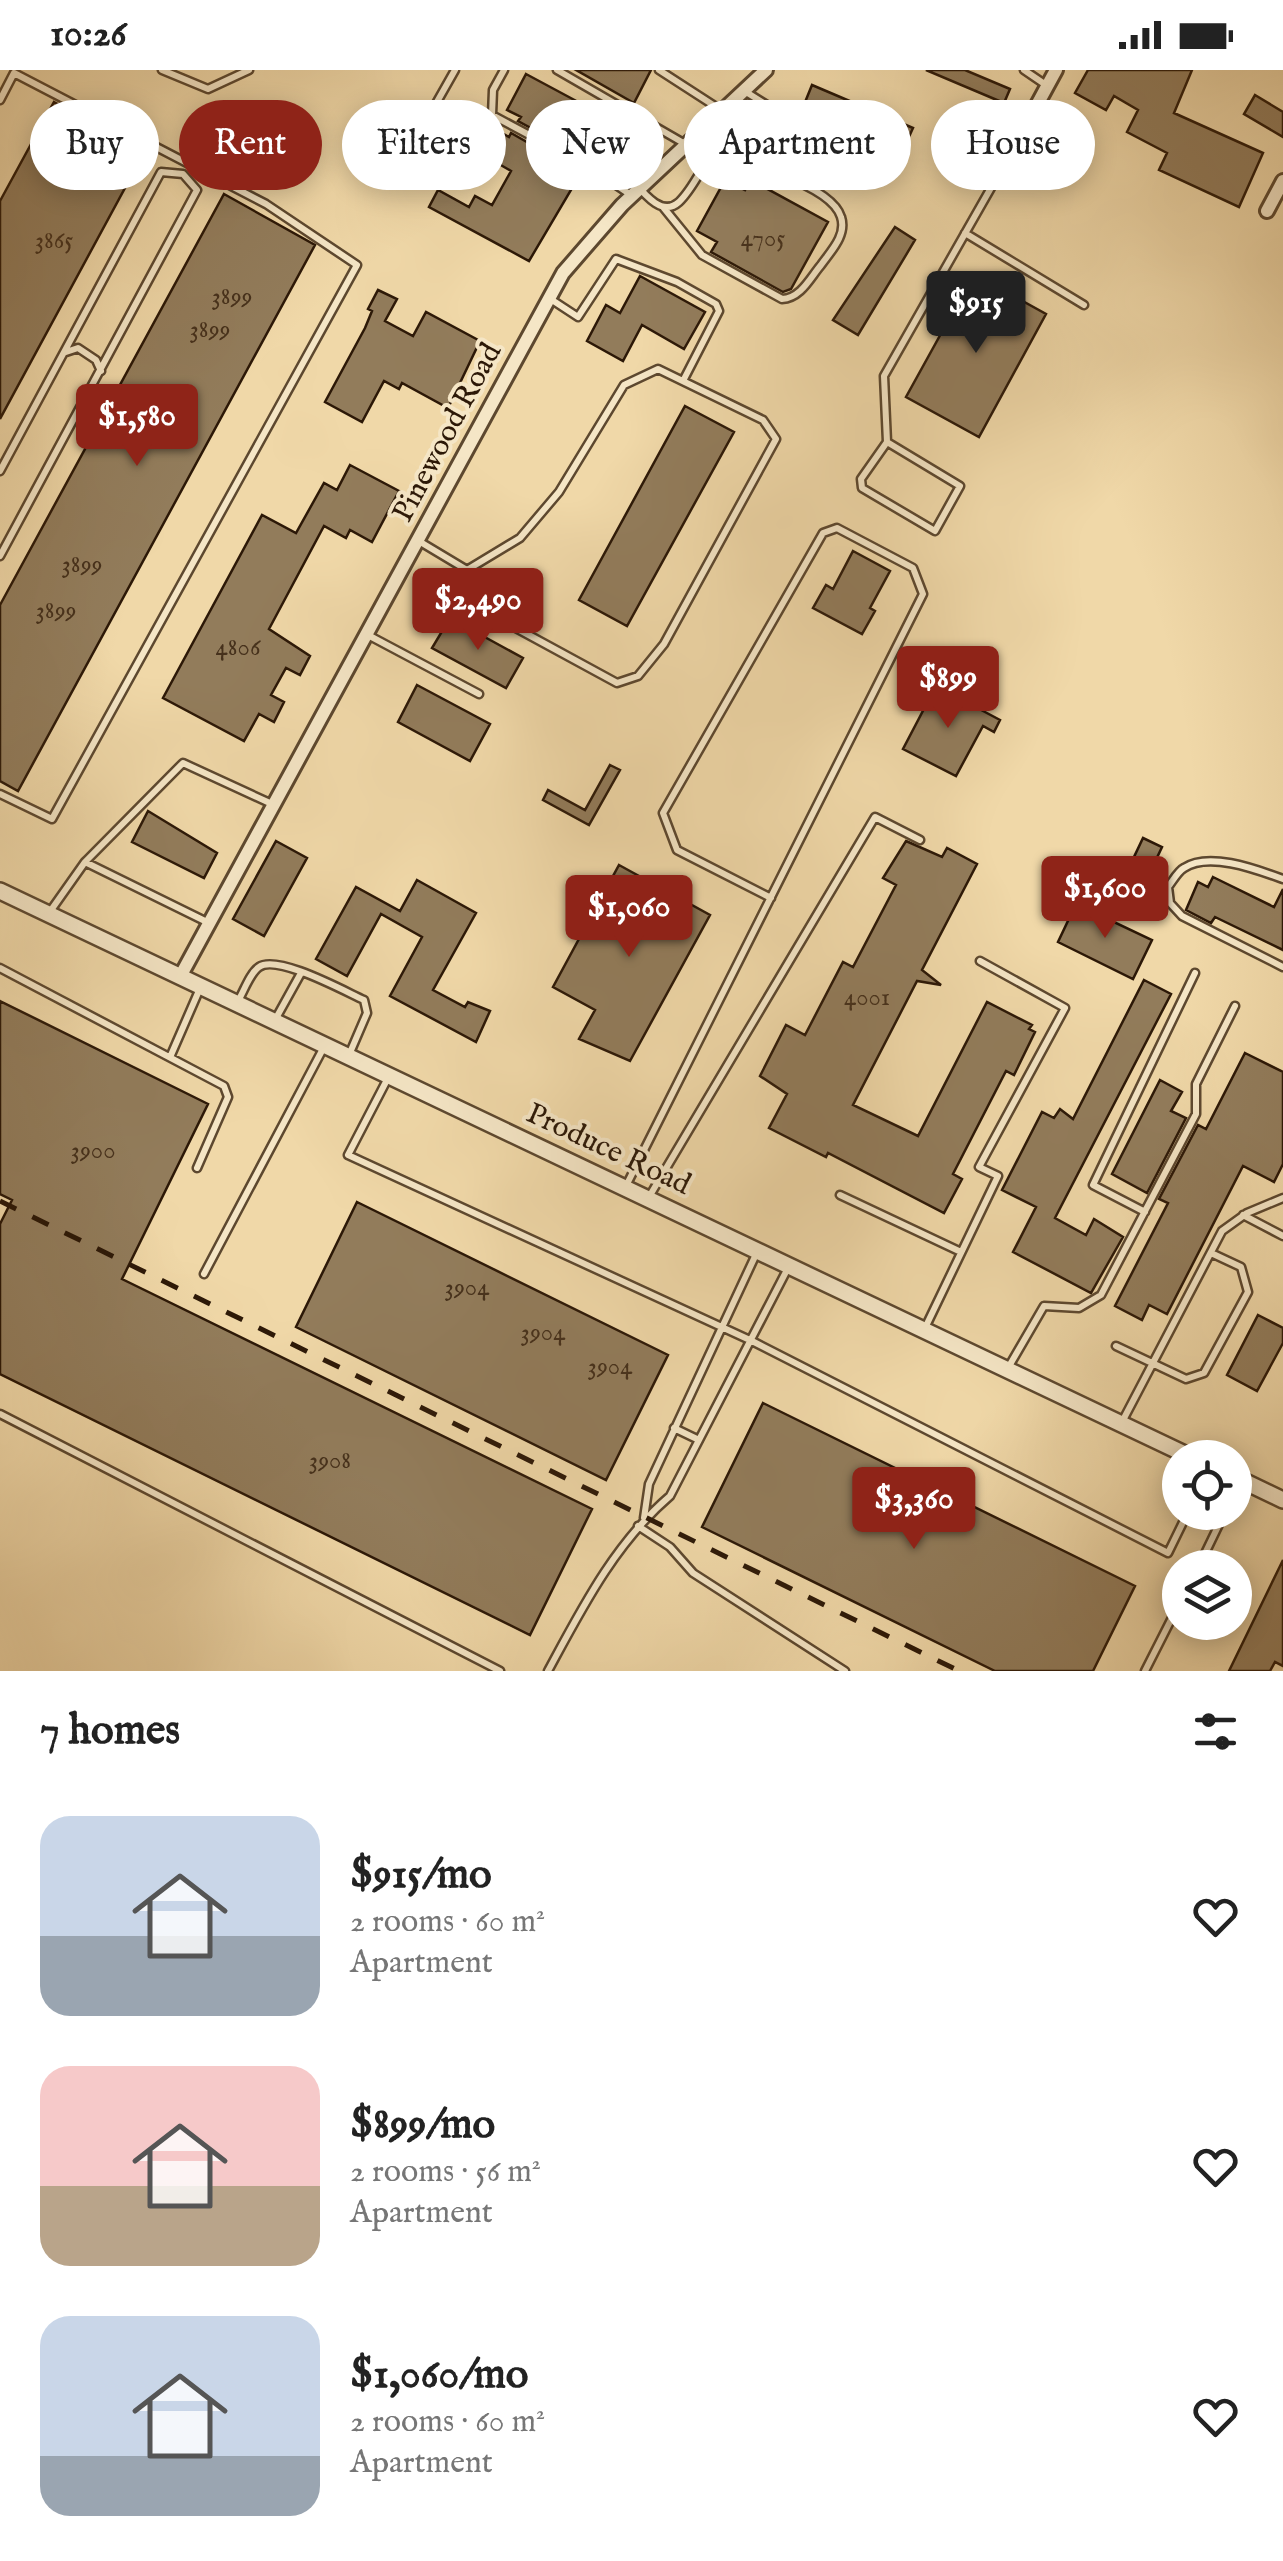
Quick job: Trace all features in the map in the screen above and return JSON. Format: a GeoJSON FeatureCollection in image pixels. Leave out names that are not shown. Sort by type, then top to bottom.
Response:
{"type":"FeatureCollection","features":[{"type":"Feature","properties":{"kind":"street","name":"Pinewood Road"},"geometry":{"type":"LineString","coordinates":[[738,100],[766,70]]}},
{"type":"Feature","properties":{"kind":"street"},"geometry":{"type":"LineString","coordinates":[[1039,100],[1056,70]]}},
{"type":"Feature","properties":{"kind":"street","name":"Pinewood Road"},"geometry":{"type":"LineString","coordinates":[[181,975],[548,298],[583,245],[684,150]]}},
{"type":"Feature","properties":{"kind":"street"},"geometry":{"type":"LineString","coordinates":[[1266,211],[1283,182]]}},
{"type":"Feature","properties":{"kind":"street","name":"Produce Road"},"geometry":{"type":"LineString","coordinates":[[0,891],[1162,1443]]}},
{"type":"Feature","properties":{"kind":"street"},"geometry":{"type":"LineString","coordinates":[[1252,1489],[1283,1500]]}},
{"type":"Feature","properties":{"kind":"lane"},"geometry":{"type":"LineString","coordinates":[[162,70],[208,89],[248,70]]}},
{"type":"Feature","properties":{"kind":"lane"},"geometry":{"type":"LineString","coordinates":[[438,100],[455,70]]}},
{"type":"Feature","properties":{"kind":"lane"},"geometry":{"type":"LineString","coordinates":[[504,70],[492,90],[492,115],[663,207],[702,255],[782,299],[801,290],[841,237],[842,217],[829,200],[809,190]]}},
{"type":"Feature","properties":{"kind":"lane"},"geometry":{"type":"LineString","coordinates":[[557,70],[684,137]]}},
{"type":"Feature","properties":{"kind":"lane"},"geometry":{"type":"LineString","coordinates":[[659,70],[705,100]]}},
{"type":"Feature","properties":{"kind":"lane"},"geometry":{"type":"LineString","coordinates":[[1024,70],[1047,85]]}},
{"type":"Feature","properties":{"kind":"lane"},"geometry":{"type":"LineString","coordinates":[[0,100],[14,73],[179,159]]}},
{"type":"Feature","properties":{"kind":"lane"},"geometry":{"type":"LineString","coordinates":[[746,92],[759,100]]}},
{"type":"Feature","properties":{"kind":"lane"},"geometry":{"type":"LineString","coordinates":[[0,471],[161,172],[179,174]]}},
{"type":"Feature","properties":{"kind":"lane"},"geometry":{"type":"LineString","coordinates":[[0,556],[197,190]]}},
{"type":"Feature","properties":{"kind":"lane"},"geometry":{"type":"LineString","coordinates":[[0,794],[52,819],[357,265],[239,190]]}},
{"type":"Feature","properties":{"kind":"lane"},"geometry":{"type":"LineString","coordinates":[[663,207],[681,201],[688,190]]}},
{"type":"Feature","properties":{"kind":"lane"},"geometry":{"type":"LineString","coordinates":[[887,442],[960,486],[934,531],[862,488],[861,479],[887,442],[884,376],[989,190]]}},
{"type":"Feature","properties":{"kind":"lane"},"geometry":{"type":"LineString","coordinates":[[965,233],[1084,305]]}},
{"type":"Feature","properties":{"kind":"lane"},"geometry":{"type":"LineString","coordinates":[[548,298],[578,317],[616,259],[677,282],[716,304],[719,311],[683,380]]}},
{"type":"Feature","properties":{"kind":"lane"},"geometry":{"type":"LineString","coordinates":[[65,352],[78,348],[96,360],[101,370]]}},
{"type":"Feature","properties":{"kind":"lane"},"geometry":{"type":"LineString","coordinates":[[416,540],[467,570],[502,621],[617,683],[638,676],[664,644],[776,440],[763,420],[658,369],[624,385],[558,492],[520,538],[467,570]]}},
{"type":"Feature","properties":{"kind":"lane"},"geometry":{"type":"LineString","coordinates":[[626,1187],[771,898],[923,594],[914,568],[837,528],[823,533],[663,813],[677,850],[771,898]]}},
{"type":"Feature","properties":{"kind":"lane"},"geometry":{"type":"LineString","coordinates":[[0,531],[7,543]]}},
{"type":"Feature","properties":{"kind":"lane"},"geometry":{"type":"LineString","coordinates":[[365,633],[478,694]]}},
{"type":"Feature","properties":{"kind":"lane"},"geometry":{"type":"LineString","coordinates":[[49,914],[86,862],[182,763],[273,804]]}},
{"type":"Feature","properties":{"kind":"lane"},"geometry":{"type":"LineString","coordinates":[[649,1198],[875,817],[920,840]]}},
{"type":"Feature","properties":{"kind":"lane"},"geometry":{"type":"LineString","coordinates":[[86,862],[209,923]]}},
{"type":"Feature","properties":{"kind":"lane"},"geometry":{"type":"LineString","coordinates":[[1283,879],[1204,862],[1184,868],[1168,887],[1170,903],[1182,916],[1283,967]]}},
{"type":"Feature","properties":{"kind":"lane"},"geometry":{"type":"LineString","coordinates":[[924,1329],[998,1176],[979,1167],[1065,1008],[980,961]]}},
{"type":"Feature","properties":{"kind":"lane"},"geometry":{"type":"LineString","coordinates":[[238,1002],[256,968],[264,964],[301,973],[364,1000],[366,1013],[349,1055]]}},
{"type":"Feature","properties":{"kind":"lane"},"geometry":{"type":"LineString","coordinates":[[0,968],[216,1078],[228,1097],[198,1168]]}},
{"type":"Feature","properties":{"kind":"lane"},"geometry":{"type":"LineString","coordinates":[[276,1020],[301,973]]}},
{"type":"Feature","properties":{"kind":"lane"},"geometry":{"type":"LineString","coordinates":[[1144,1212],[1094,1185],[1195,973]]}},
{"type":"Feature","properties":{"kind":"lane"},"geometry":{"type":"LineString","coordinates":[[171,1055],[202,985]]}},
{"type":"Feature","properties":{"kind":"lane"},"geometry":{"type":"LineString","coordinates":[[1007,1369],[1044,1306],[1080,1308],[1101,1295],[1196,1114],[1196,1084],[1235,1006]]}},
{"type":"Feature","properties":{"kind":"lane"},"geometry":{"type":"LineString","coordinates":[[204,1274],[326,1044]]}},
{"type":"Feature","properties":{"kind":"lane"},"geometry":{"type":"LineString","coordinates":[[390,1074],[348,1155],[752,1341],[1168,1553],[1179,1530]]}},
{"type":"Feature","properties":{"kind":"lane"},"geometry":{"type":"LineString","coordinates":[[840,1195],[961,1252]]}},
{"type":"Feature","properties":{"kind":"lane"},"geometry":{"type":"LineString","coordinates":[[1122,1423],[1222,1231],[1243,1216],[1283,1198]]}},
{"type":"Feature","properties":{"kind":"lane"},"geometry":{"type":"LineString","coordinates":[[1243,1216],[1283,1236]]}},
{"type":"Feature","properties":{"kind":"lane"},"geometry":{"type":"LineString","coordinates":[[644,1518],[649,1484],[758,1249]]}},
{"type":"Feature","properties":{"kind":"lane"},"geometry":{"type":"LineString","coordinates":[[1116,1346],[1186,1379],[1204,1374],[1248,1292],[1240,1267],[1211,1252]]}},
{"type":"Feature","properties":{"kind":"lane"},"geometry":{"type":"LineString","coordinates":[[548,1671],[590,1592],[644,1518],[670,1496],[790,1264]]}},
{"type":"Feature","properties":{"kind":"lane"},"geometry":{"type":"LineString","coordinates":[[0,1414],[500,1671]]}},
{"type":"Feature","properties":{"kind":"lane"},"geometry":{"type":"LineString","coordinates":[[674,1428],[699,1440]]}},
{"type":"Feature","properties":{"kind":"lane"},"geometry":{"type":"LineString","coordinates":[[638,1526],[670,1547],[693,1573],[845,1671]]}},
{"type":"Feature","properties":{"kind":"lane"},"geometry":{"type":"LineString","coordinates":[[1145,1671],[1162,1637]]}},
{"type":"Feature","properties":{"kind":"building"},"geometry":{"type":"Polygon","coordinates":[[[576,70],[651,70],[636,100],[629,100],[576,70]]]}},
{"type":"Feature","properties":{"kind":"building"},"geometry":{"type":"Polygon","coordinates":[[[926,70],[965,70],[1010,89],[1005,100],[926,70]]]}},
{"type":"Feature","properties":{"kind":"building"},"geometry":{"type":"Polygon","coordinates":[[[1088,70],[1192,70],[1174,113],[1263,153],[1239,207],[1159,170],[1167,153],[1127,132],[1138,110],[1114,96],[1106,110],[1095,100],[1075,93],[1088,70]]]}},
{"type":"Feature","properties":{"kind":"building"},"geometry":{"type":"Polygon","coordinates":[[[526,74],[574,100],[526,100],[526,125],[518,121],[521,117],[507,110],[526,74]]]}},
{"type":"Feature","properties":{"kind":"building"},"geometry":{"type":"Polygon","coordinates":[[[812,85],[847,100],[806,100],[812,85]]]}},
{"type":"Feature","properties":{"kind":"building"},"geometry":{"type":"Polygon","coordinates":[[[1255,95],[1283,112],[1283,137],[1244,114],[1255,95]]]}},
{"type":"Feature","properties":{"kind":"building"},"geometry":{"type":"Polygon","coordinates":[[[511,133],[526,142],[526,190],[571,190],[529,261],[429,207],[438,190],[469,207],[475,196],[492,205],[500,190],[506,190],[511,171],[506,168],[506,135],[511,133]]]}},
{"type":"Feature","properties":{"kind":"building"},"geometry":{"type":"Polygon","coordinates":[[[30,146],[30,190],[124,190],[0,419],[0,201],[30,146]]]}},
{"type":"Feature","properties":{"kind":"building"},"geometry":{"type":"Polygon","coordinates":[[[720,190],[769,190],[828,222],[791,289],[783,292],[711,252],[717,242],[697,231],[720,190]]]}},
{"type":"Feature","properties":{"kind":"building"},"geometry":{"type":"Polygon","coordinates":[[[224,194],[315,245],[18,791],[0,781],[0,605],[224,194]]]}},
{"type":"Feature","properties":{"kind":"building"},"geometry":{"type":"Polygon","coordinates":[[[895,227],[915,240],[858,335],[833,320],[895,227]]]}},
{"type":"Feature","properties":{"kind":"building"},"geometry":{"type":"Polygon","coordinates":[[[974,274],[1046,314],[979,437],[906,397],[974,274]]]}},
{"type":"Feature","properties":{"kind":"building"},"geometry":{"type":"Polygon","coordinates":[[[640,276],[705,312],[684,349],[642,325],[623,361],[587,341],[606,305],[620,313],[640,276]]]}},
{"type":"Feature","properties":{"kind":"building"},"geometry":{"type":"Polygon","coordinates":[[[378,290],[397,299],[385,321],[413,336],[426,312],[480,341],[448,408],[402,383],[399,389],[384,381],[362,422],[325,402],[365,328],[372,311],[368,309],[378,290]]]}},
{"type":"Feature","properties":{"kind":"building"},"geometry":{"type":"Polygon","coordinates":[[[685,406],[734,432],[627,626],[579,600],[685,406]]]}},
{"type":"Feature","properties":{"kind":"building"},"geometry":{"type":"Polygon","coordinates":[[[350,465],[399,491],[372,542],[350,530],[346,538],[324,526],[269,629],[310,656],[300,675],[286,668],[271,695],[284,702],[274,722],[259,714],[244,741],[163,698],[262,515],[296,533],[324,483],[337,490],[350,465]]]}},
{"type":"Feature","properties":{"kind":"building"},"geometry":{"type":"Polygon","coordinates":[[[853,551],[890,571],[870,608],[875,611],[862,634],[813,608],[826,585],[833,589],[853,551]]]}},
{"type":"Feature","properties":{"kind":"building"},"geometry":{"type":"Polygon","coordinates":[[[450,618],[523,658],[506,688],[432,648],[450,618]]]}},
{"type":"Feature","properties":{"kind":"building"},"geometry":{"type":"Polygon","coordinates":[[[417,685],[490,724],[470,761],[398,722],[417,685]]]}},
{"type":"Feature","properties":{"kind":"building"},"geometry":{"type":"Polygon","coordinates":[[[936,686],[1000,720],[994,732],[983,726],[956,776],[903,749],[936,686]]]}},
{"type":"Feature","properties":{"kind":"building"},"geometry":{"type":"Polygon","coordinates":[[[610,765],[620,770],[589,825],[543,800],[548,790],[585,810],[610,765]]]}},
{"type":"Feature","properties":{"kind":"building"},"geometry":{"type":"Polygon","coordinates":[[[148,811],[217,853],[204,878],[132,842],[148,811]]]}},
{"type":"Feature","properties":{"kind":"building"},"geometry":{"type":"Polygon","coordinates":[[[1143,838],[1162,847],[1153,866],[1134,857],[1143,838]]]}},
{"type":"Feature","properties":{"kind":"building"},"geometry":{"type":"Polygon","coordinates":[[[276,841],[307,858],[264,936],[233,919],[276,841]]]}},
{"type":"Feature","properties":{"kind":"building"},"geometry":{"type":"Polygon","coordinates":[[[906,841],[942,857],[947,848],[977,864],[922,970],[941,985],[917,981],[853,1105],[918,1136],[987,1002],[1032,1025],[1029,1029],[1035,1032],[1014,1075],[1006,1071],[953,1174],[962,1179],[944,1213],[828,1153],[826,1157],[769,1128],[787,1094],[760,1076],[786,1025],[805,1035],[843,962],[853,967],[896,885],[883,878],[906,841]]]}},
{"type":"Feature","properties":{"kind":"building"},"geometry":{"type":"Polygon","coordinates":[[[619,865],[710,915],[630,1061],[579,1039],[595,1010],[553,987],[619,865]]]}},
{"type":"Feature","properties":{"kind":"building"},"geometry":{"type":"Polygon","coordinates":[[[1213,877],[1274,907],[1283,889],[1283,950],[1215,917],[1211,923],[1186,910],[1198,882],[1208,887],[1213,877]]]}},
{"type":"Feature","properties":{"kind":"building"},"geometry":{"type":"Polygon","coordinates":[[[417,880],[476,913],[433,990],[465,1007],[468,1002],[490,1011],[476,1042],[390,996],[422,937],[381,914],[347,976],[316,959],[356,887],[400,911],[417,880]]]}},
{"type":"Feature","properties":{"kind":"building"},"geometry":{"type":"Polygon","coordinates":[[[1076,904],[1152,940],[1133,979],[1058,942],[1076,904]]]}},
{"type":"Feature","properties":{"kind":"building"},"geometry":{"type":"Polygon","coordinates":[[[1144,980],[1171,994],[1055,1218],[1086,1235],[1094,1219],[1123,1237],[1091,1293],[1013,1252],[1036,1207],[1002,1190],[1042,1112],[1054,1118],[1060,1109],[1073,1119],[1144,980]]]}},
{"type":"Feature","properties":{"kind":"building"},"geometry":{"type":"Polygon","coordinates":[[[0,1001],[208,1104],[122,1279],[592,1509],[530,1635],[0,1374],[0,1224],[12,1200],[0,1194],[0,1001]]]}},
{"type":"Feature","properties":{"kind":"building"},"geometry":{"type":"Polygon","coordinates":[[[1245,1053],[1283,1072],[1283,1164],[1274,1182],[1243,1166],[1167,1314],[1149,1305],[1142,1320],[1115,1306],[1168,1203],[1159,1199],[1198,1125],[1206,1129],[1245,1053]]]}},
{"type":"Feature","properties":{"kind":"building"},"geometry":{"type":"Polygon","coordinates":[[[1160,1080],[1182,1092],[1171,1111],[1186,1118],[1147,1193],[1112,1174],[1160,1080]]]}},
{"type":"Feature","properties":{"kind":"building"},"geometry":{"type":"Polygon","coordinates":[[[357,1202],[668,1355],[606,1480],[296,1327],[357,1202]]]}},
{"type":"Feature","properties":{"kind":"building"},"geometry":{"type":"Polygon","coordinates":[[[1258,1315],[1283,1328],[1283,1343],[1257,1391],[1227,1375],[1258,1315]]]}},
{"type":"Feature","properties":{"kind":"building"},"geometry":{"type":"Polygon","coordinates":[[[763,1403],[1135,1586],[1093,1671],[995,1671],[702,1527],[763,1403]]]}},
{"type":"Feature","properties":{"kind":"building"},"geometry":{"type":"Polygon","coordinates":[[[1283,1560],[1283,1666],[1275,1662],[1270,1671],[1229,1671],[1244,1640],[1252,1640],[1252,1624],[1283,1560]]]}},
{"type":"Feature","properties":{"kind":"railway"},"geometry":{"type":"LineString","coordinates":[[0,1201],[959,1671]]}}]}
